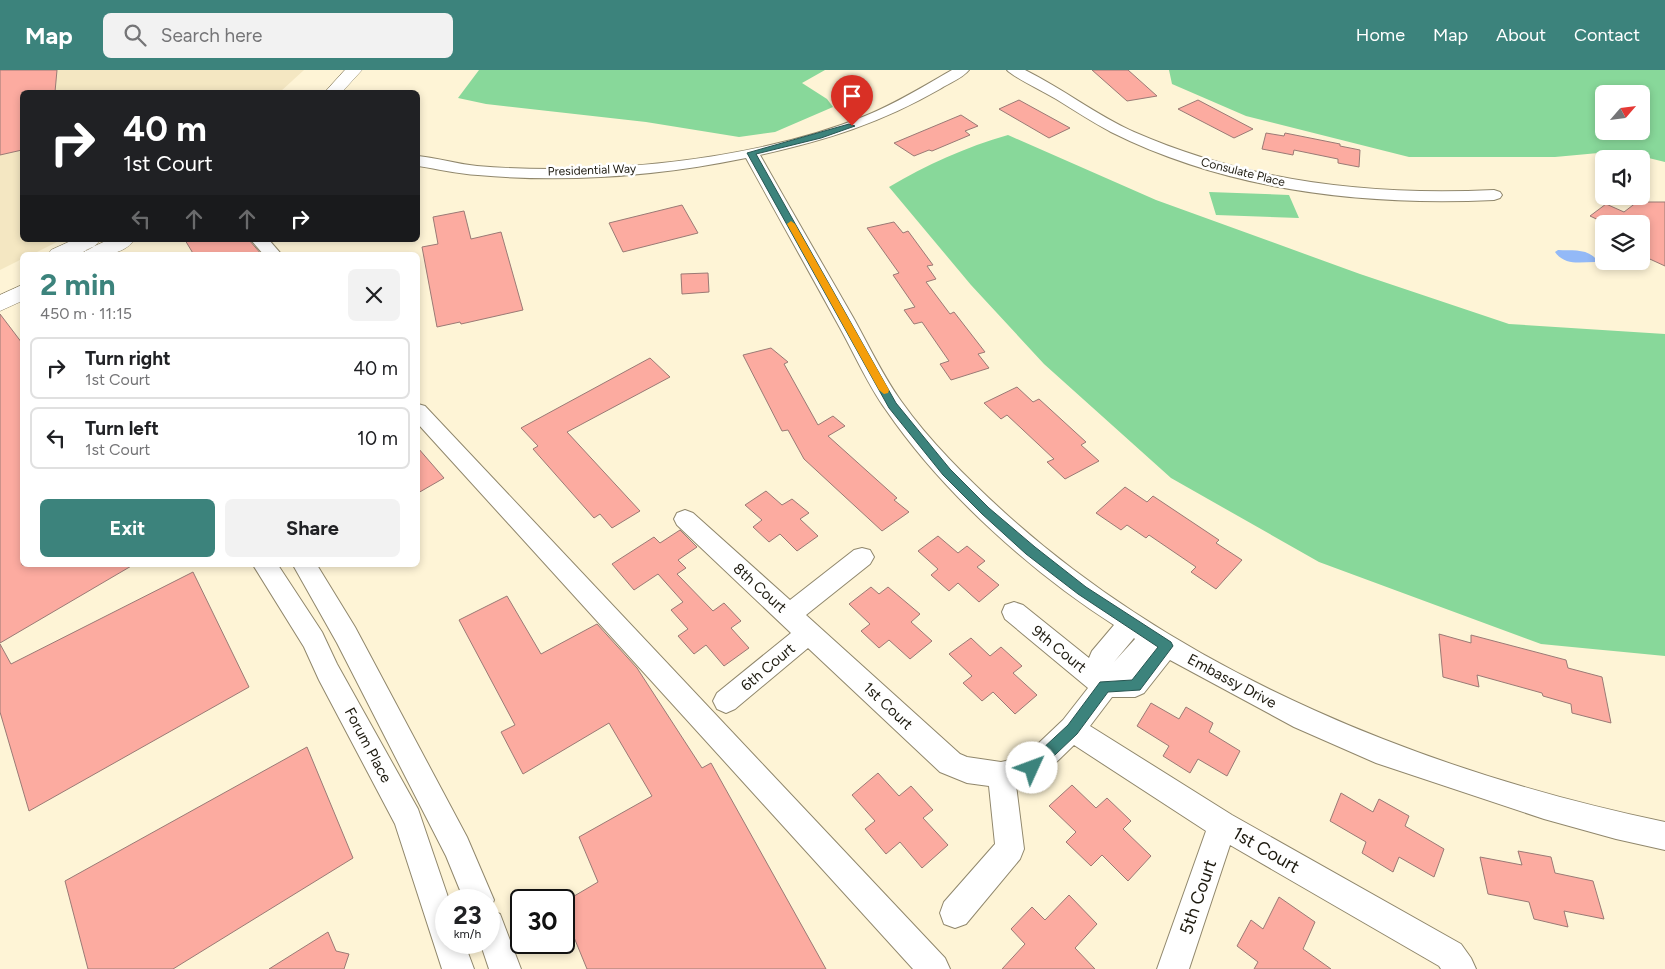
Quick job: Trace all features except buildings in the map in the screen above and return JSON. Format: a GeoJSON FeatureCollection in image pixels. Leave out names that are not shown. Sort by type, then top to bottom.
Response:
{"type":"FeatureCollection","features":[{"type":"Feature","properties":{"kind":"street"},"geometry":{"type":"LineString","coordinates":[[335,90],[354,70]]}},
{"type":"Feature","properties":{"kind":"street","name":"Presidential Way"},"geometry":{"type":"LineString","coordinates":[[420,161],[483,171],[587,171],[680,165],[758,151],[787,150],[836,136],[852,126],[883,114],[962,70]]}},
{"type":"Feature","properties":{"kind":"street","name":"Consulate Place"},"geometry":{"type":"LineString","coordinates":[[1014,70],[1034,79],[1100,121],[1129,135],[1170,152],[1226,169],[1309,187],[1381,196],[1450,198],[1494,195]]}},
{"type":"Feature","properties":{"kind":"street","name":"Embassy Drive"},"geometry":{"type":"LineString","coordinates":[[758,151],[893,405],[914,434],[954,479],[986,511],[1023,544],[1082,590],[1160,642],[1239,687],[1389,756],[1557,811],[1665,836]]}},
{"type":"Feature","properties":{"kind":"street"},"geometry":{"type":"LineString","coordinates":[[65,252],[86,242]]}},
{"type":"Feature","properties":{"kind":"street"},"geometry":{"type":"LineString","coordinates":[[100,252],[120,242]]}},
{"type":"Feature","properties":{"kind":"street"},"geometry":{"type":"LineString","coordinates":[[262,242],[271,252]]}},
{"type":"Feature","properties":{"kind":"street"},"geometry":{"type":"LineString","coordinates":[[0,284],[20,274]]}},
{"type":"Feature","properties":{"kind":"street"},"geometry":{"type":"LineString","coordinates":[[0,304],[20,293]]}},
{"type":"Feature","properties":{"kind":"street"},"geometry":{"type":"LineString","coordinates":[[420,413],[934,969]]}},
{"type":"Feature","properties":{"kind":"street","name":"8th Court"},"geometry":{"type":"LineString","coordinates":[[685,519],[789,615],[862,556]]}},
{"type":"Feature","properties":{"kind":"street","name":"Forum Place"},"geometry":{"type":"LineString","coordinates":[[266,567],[313,640],[328,672],[408,819],[435,902]]}},
{"type":"Feature","properties":{"kind":"street","name":"Forum Place"},"geometry":{"type":"LineString","coordinates":[[306,567],[346,635],[448,830],[474,889]]}},
{"type":"Feature","properties":{"kind":"street","name":"9th Court"},"geometry":{"type":"LineString","coordinates":[[1014,612],[1105,686]]}},
{"type":"Feature","properties":{"kind":"street","name":"1st Court"},"geometry":{"type":"LineString","coordinates":[[789,615],[950,763],[966,770],[1001,775],[1032,768],[1072,729],[1105,686]]}},
{"type":"Feature","properties":{"kind":"street"},"geometry":{"type":"LineString","coordinates":[[1131,623],[1101,659],[1105,686],[1135,685],[1160,642]]}},
{"type":"Feature","properties":{"kind":"street","name":"6th Court"},"geometry":{"type":"LineString","coordinates":[[726,701],[809,633]]}},
{"type":"Feature","properties":{"kind":"street","name":"1st Court"},"geometry":{"type":"LineString","coordinates":[[1072,729],[1222,825],[1450,955],[1460,969]]}},
{"type":"Feature","properties":{"kind":"street"},"geometry":{"type":"LineString","coordinates":[[955,913],[1010,849],[1001,775]]}},
{"type":"Feature","properties":{"kind":"street","name":"5th Court"},"geometry":{"type":"LineString","coordinates":[[1173,969],[1222,825]]}},
{"type":"Feature","properties":{"kind":"street"},"geometry":{"type":"LineString","coordinates":[[452,954],[458,969]]}},
{"type":"Feature","properties":{"kind":"street"},"geometry":{"type":"LineString","coordinates":[[500,954],[505,969]]}},
{"type":"Feature","properties":{"kind":"shaded area"},"geometry":{"type":"Polygon","coordinates":[[[0,70],[304,70],[282,90],[20,90],[20,242],[57,242],[37,252],[20,252],[20,260],[0,270],[0,70]]]}},
{"type":"Feature","properties":{"kind":"green space"},"geometry":{"type":"Polygon","coordinates":[[[479,70],[825,70],[802,83],[827,99],[833,107],[775,132],[739,137],[646,122],[486,104],[458,98],[479,70]]]}},
{"type":"Feature","properties":{"kind":"green space"},"geometry":{"type":"Polygon","coordinates":[[[1169,70],[1665,70],[1665,162],[1650,158],[1650,150],[1595,150],[1595,153],[1555,157],[1409,157],[1246,116],[1172,84],[1169,70]]]}},
{"type":"Feature","properties":{"kind":"green space"},"geometry":{"type":"Polygon","coordinates":[[[1008,135],[1156,200],[1360,274],[1509,324],[1665,334],[1665,656],[1541,644],[1319,562],[1171,478],[1044,364],[971,285],[889,187],[947,157],[1008,135]]]}},
{"type":"Feature","properties":{"kind":"green space"},"geometry":{"type":"Polygon","coordinates":[[[1209,192],[1289,195],[1299,218],[1216,215],[1209,192]]]}},
{"type":"Feature","properties":{"kind":"water"},"geometry":{"type":"Polygon","coordinates":[[[1558,250],[1574,250],[1584,252],[1593,256],[1595,262],[1578,263],[1568,261],[1555,252],[1558,250]]]}},
{"type":"Feature","properties":{"kind":"slow traffic"},"geometry":{"type":"LineString","coordinates":[[791,224],[884,390]]}},
{"type":"Feature","properties":{"kind":"route"},"geometry":{"type":"LineString","coordinates":[[852,126],[751,153],[893,405],[914,434],[947,472],[986,511],[1031,551],[1082,590],[1167,646],[1135,685],[1105,686],[1072,729],[1032,768]]}}]}
